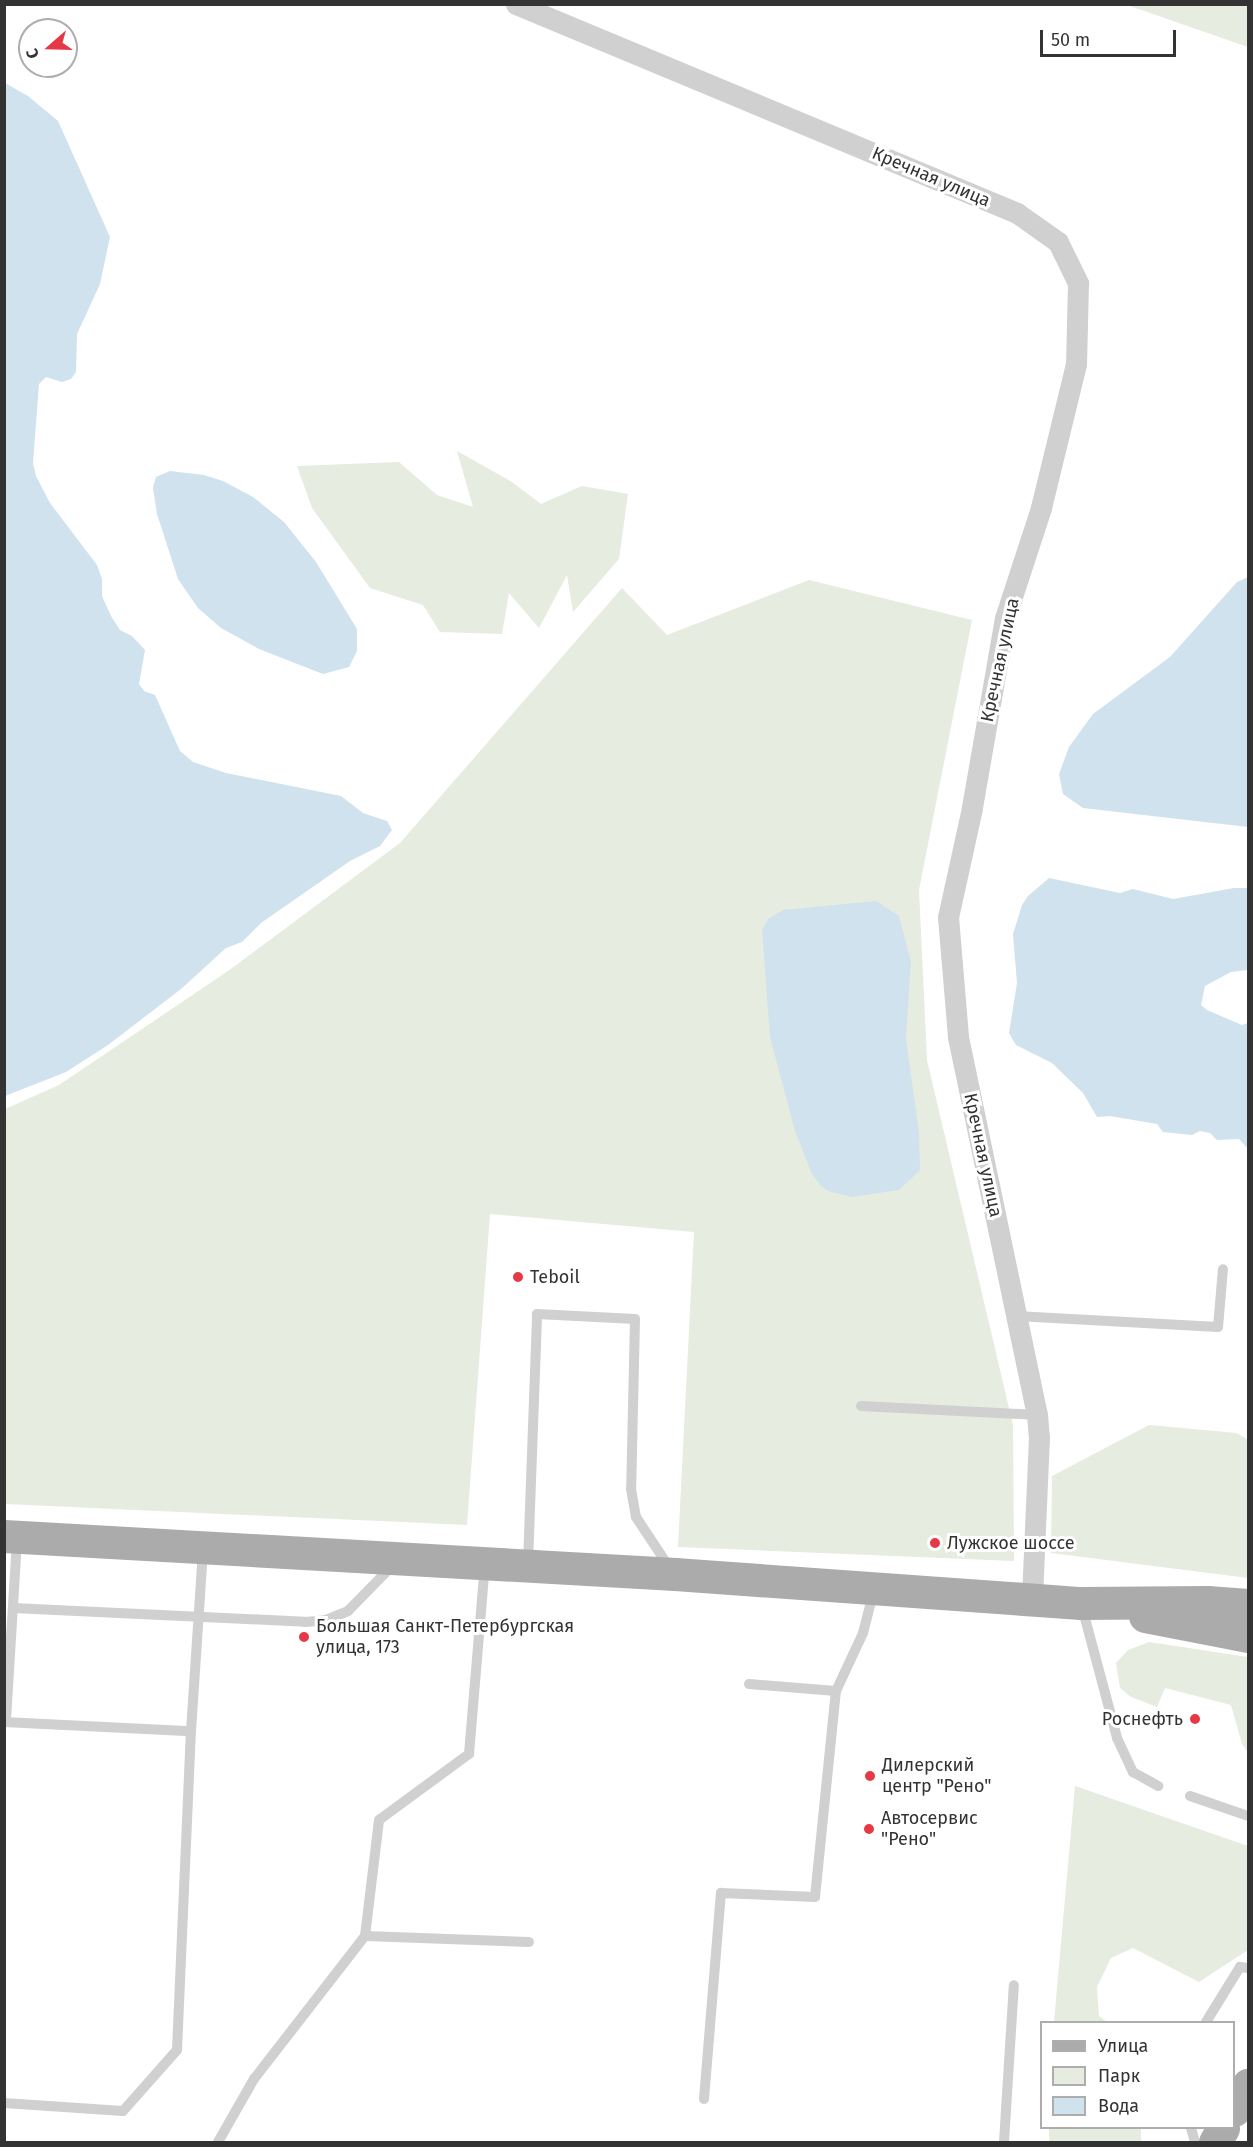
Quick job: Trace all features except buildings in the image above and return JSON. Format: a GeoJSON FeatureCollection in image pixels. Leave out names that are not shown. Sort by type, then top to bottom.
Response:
{"type":"FeatureCollection","features":[{"type":"Feature","properties":{"kind":"main road"},"geometry":{"type":"LineString","coordinates":[[11,1536],[675,1574],[1081,1603],[1207,1602],[1248,1605]]}},
{"type":"Feature","properties":{"kind":"main road"},"geometry":{"type":"LineString","coordinates":[[1081,1603],[1248,1636]]}},
{"type":"Feature","properties":{"kind":"main road"},"geometry":{"type":"LineString","coordinates":[[1235,2107],[1248,2085]]}},
{"type":"Feature","properties":{"kind":"street","name":"Кречная улица"},"geometry":{"type":"LineString","coordinates":[[516,4],[1017,213],[1058,242],[1078,283],[1076,364],[1041,508],[1005,618],[972,808],[948,917],[958,1037],[1039,1437],[1032,1599]]}},
{"type":"Feature","properties":{"kind":"lane"},"geometry":{"type":"LineString","coordinates":[[1016,1316],[1218,1327],[1223,1269]]}},
{"type":"Feature","properties":{"kind":"lane"},"geometry":{"type":"LineString","coordinates":[[528,1566],[537,1314],[635,1319],[631,1488],[636,1517],[675,1574]]}},
{"type":"Feature","properties":{"kind":"lane"},"geometry":{"type":"LineString","coordinates":[[861,1406],[1036,1415]]}},
{"type":"Feature","properties":{"kind":"lane"},"geometry":{"type":"LineString","coordinates":[[11,1536],[13,1608],[5,1721],[191,1731]]}},
{"type":"Feature","properties":{"kind":"lane"},"geometry":{"type":"LineString","coordinates":[[4,2103],[123,2111],[177,2049],[191,1731],[203,1547]]}},
{"type":"Feature","properties":{"kind":"lane"},"geometry":{"type":"LineString","coordinates":[[13,1608],[305,1622],[326,1620],[348,1611],[400,1558]]}},
{"type":"Feature","properties":{"kind":"lane"},"geometry":{"type":"LineString","coordinates":[[218,2142],[254,2079],[366,1936],[379,1820],[469,1754],[486,1563]]}},
{"type":"Feature","properties":{"kind":"lane"},"geometry":{"type":"LineString","coordinates":[[704,2099],[721,1893],[814,1898],[836,1691],[863,1633],[875,1587]]}},
{"type":"Feature","properties":{"kind":"lane"},"geometry":{"type":"LineString","coordinates":[[1081,1603],[1117,1738],[1133,1772],[1158,1786]]}},
{"type":"Feature","properties":{"kind":"lane"},"geometry":{"type":"LineString","coordinates":[[749,1684],[836,1691]]}},
{"type":"Feature","properties":{"kind":"lane"},"geometry":{"type":"LineString","coordinates":[[1190,1796],[1248,1816]]}},
{"type":"Feature","properties":{"kind":"lane"},"geometry":{"type":"LineString","coordinates":[[366,1936],[529,1942]]}},
{"type":"Feature","properties":{"kind":"lane"},"geometry":{"type":"LineString","coordinates":[[1207,2021],[1239,1967],[1248,1968]]}},
{"type":"Feature","properties":{"kind":"lane"},"geometry":{"type":"LineString","coordinates":[[1004,2142],[1014,1985]]}},
{"type":"Feature","properties":{"kind":"green space"},"geometry":{"type":"Polygon","coordinates":[[[1127,5],[1248,5],[1248,47],[1127,5]]]}},
{"type":"Feature","properties":{"kind":"green space"},"geometry":{"type":"Polygon","coordinates":[[[457,451],[512,482],[541,504],[582,486],[628,494],[619,559],[573,612],[567,575],[539,628],[509,593],[502,634],[440,632],[423,605],[370,588],[312,508],[297,466],[399,462],[437,495],[473,507],[457,451]]]}},
{"type":"Feature","properties":{"kind":"green space"},"geometry":{"type":"Polygon","coordinates":[[[809,580],[972,620],[919,890],[927,1060],[1013,1425],[1014,1561],[678,1547],[694,1232],[490,1214],[467,1525],[5,1504],[5,1109],[59,1085],[228,971],[400,843],[622,588],[667,635],[809,580]]]}},
{"type":"Feature","properties":{"kind":"green space"},"geometry":{"type":"Polygon","coordinates":[[[1149,1425],[1237,1433],[1248,1440],[1248,1578],[1051,1553],[1052,1476],[1149,1425]]]}},
{"type":"Feature","properties":{"kind":"green space"},"geometry":{"type":"Polygon","coordinates":[[[1149,1642],[1248,1657],[1248,1753],[1242,1744],[1231,1705],[1165,1688],[1157,1707],[1131,1697],[1120,1688],[1116,1663],[1128,1650],[1149,1642]]]}},
{"type":"Feature","properties":{"kind":"green space"},"geometry":{"type":"Polygon","coordinates":[[[1075,1786],[1248,1846],[1248,1950],[1199,1982],[1133,1948],[1111,1958],[1097,1987],[1099,2016],[1106,2021],[1054,2021],[1075,1786]]]}},
{"type":"Feature","properties":{"kind":"green space"},"geometry":{"type":"Polygon","coordinates":[[[1049,2129],[1141,2129],[1141,2142],[1049,2142],[1049,2129]]]}},
{"type":"Feature","properties":{"kind":"water"},"geometry":{"type":"Polygon","coordinates":[[[5,83],[28,96],[58,121],[110,237],[100,284],[77,334],[76,372],[71,379],[62,382],[46,377],[39,384],[33,463],[36,476],[50,503],[97,565],[102,579],[102,596],[111,616],[120,630],[132,636],[145,650],[139,684],[144,691],[155,695],[180,751],[193,762],[226,773],[341,796],[363,813],[387,821],[392,830],[380,846],[350,861],[261,923],[242,942],[226,948],[181,989],[108,1045],[66,1072],[5,1096],[5,83]]]}},
{"type":"Feature","properties":{"kind":"water"},"geometry":{"type":"Polygon","coordinates":[[[170,471],[204,475],[223,481],[253,497],[284,522],[316,562],[357,629],[357,651],[349,667],[323,674],[259,649],[221,628],[198,608],[178,579],[157,514],[153,488],[156,477],[170,471]]]}},
{"type":"Feature","properties":{"kind":"water"},"geometry":{"type":"Polygon","coordinates":[[[1248,577],[1248,827],[1083,808],[1063,794],[1059,774],[1069,747],[1093,714],[1170,657],[1237,582],[1248,577]]]}},
{"type":"Feature","properties":{"kind":"water"},"geometry":{"type":"Polygon","coordinates":[[[1049,878],[1120,893],[1133,889],[1173,899],[1234,888],[1248,888],[1248,970],[1231,972],[1205,986],[1201,1005],[1207,1010],[1242,1025],[1248,1023],[1248,1149],[1239,1139],[1217,1140],[1210,1133],[1200,1131],[1192,1135],[1163,1132],[1157,1124],[1110,1116],[1097,1117],[1083,1093],[1052,1063],[1016,1045],[1009,1033],[1017,983],[1013,934],[1022,905],[1028,896],[1049,878]]]}},
{"type":"Feature","properties":{"kind":"water"},"geometry":{"type":"Polygon","coordinates":[[[876,901],[899,916],[911,962],[906,1039],[919,1133],[920,1170],[899,1190],[851,1197],[828,1191],[821,1186],[812,1174],[795,1131],[770,1037],[762,930],[768,919],[783,910],[876,901]]]}},
{"type":"Feature","properties":{"kind":"place","name":"Teboil"},"geometry":{"type":"Point","coordinates":[518,1277]}},
{"type":"Feature","properties":{"kind":"place","name":"Лужское шоссе"},"geometry":{"type":"Point","coordinates":[935,1543]}},
{"type":"Feature","properties":{"kind":"place","name":"Большая Санкт-Петербургская улица, 173"},"geometry":{"type":"Point","coordinates":[304,1637]}},
{"type":"Feature","properties":{"kind":"place","name":"Роснефть"},"geometry":{"type":"Point","coordinates":[1195,1719]}},
{"type":"Feature","properties":{"kind":"place","name":"Дилерский центр \"Рено\""},"geometry":{"type":"Point","coordinates":[870,1776]}},
{"type":"Feature","properties":{"kind":"place","name":"Автосервис \"Рено\""},"geometry":{"type":"Point","coordinates":[869,1829]}}]}
